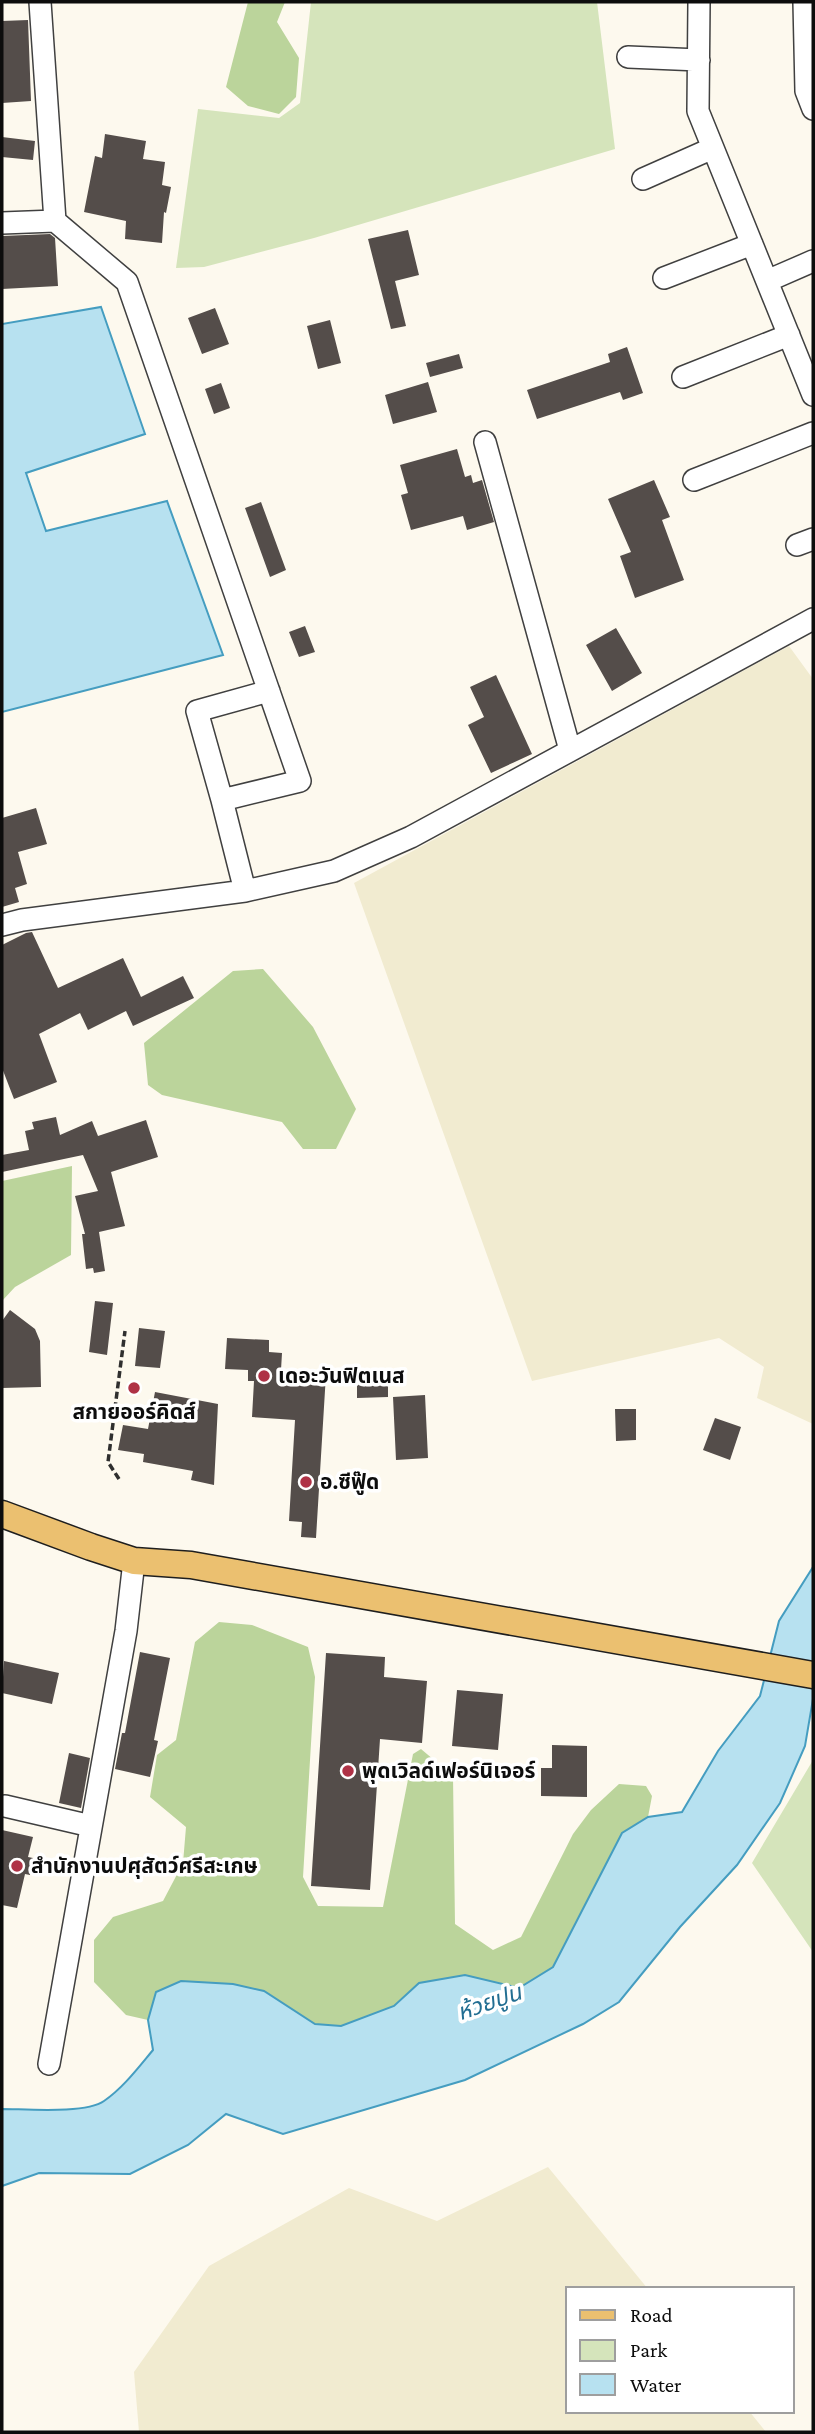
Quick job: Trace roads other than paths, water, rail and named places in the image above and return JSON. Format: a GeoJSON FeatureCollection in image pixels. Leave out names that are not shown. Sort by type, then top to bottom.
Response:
{"type":"FeatureCollection","features":[{"type":"Feature","properties":{"kind":"main road"},"geometry":{"type":"LineString","coordinates":[[2,1514],[134,1561],[191,1565],[813,1675]]}},
{"type":"Feature","properties":{"kind":"street"},"geometry":{"type":"LineString","coordinates":[[40,2],[55,221]]}},
{"type":"Feature","properties":{"kind":"street"},"geometry":{"type":"LineString","coordinates":[[699,2],[698,111],[813,395]]}},
{"type":"Feature","properties":{"kind":"street"},"geometry":{"type":"LineString","coordinates":[[804,2],[806,91],[813,109]]}},
{"type":"Feature","properties":{"kind":"street"},"geometry":{"type":"LineString","coordinates":[[628,57],[699,60]]}},
{"type":"Feature","properties":{"kind":"street"},"geometry":{"type":"LineString","coordinates":[[643,179],[713,148]]}},
{"type":"Feature","properties":{"kind":"street"},"geometry":{"type":"LineString","coordinates":[[2,223],[55,221],[127,282],[300,780],[222,800]]}},
{"type":"Feature","properties":{"kind":"street"},"geometry":{"type":"LineString","coordinates":[[664,278],[752,244]]}},
{"type":"Feature","properties":{"kind":"street"},"geometry":{"type":"LineString","coordinates":[[767,281],[813,261]]}},
{"type":"Feature","properties":{"kind":"street"},"geometry":{"type":"LineString","coordinates":[[683,377],[789,335]]}},
{"type":"Feature","properties":{"kind":"street"},"geometry":{"type":"LineString","coordinates":[[694,480],[813,433]]}},
{"type":"Feature","properties":{"kind":"street"},"geometry":{"type":"LineString","coordinates":[[485,442],[570,750]]}},
{"type":"Feature","properties":{"kind":"street"},"geometry":{"type":"LineString","coordinates":[[2,925],[22,920],[245,891],[334,871],[411,837],[813,618]]}},
{"type":"Feature","properties":{"kind":"street"},"geometry":{"type":"LineString","coordinates":[[245,891],[197,711],[268,691]]}},
{"type":"Feature","properties":{"kind":"street"},"geometry":{"type":"LineString","coordinates":[[49,2064],[126,1631],[134,1561]]}},
{"type":"Feature","properties":{"kind":"street"},"geometry":{"type":"LineString","coordinates":[[5,1806],[91,1826]]}},
{"type":"Feature","properties":{"kind":"water"},"geometry":{"type":"Polygon","coordinates":[[[101,307],[145,434],[26,473],[46,531],[167,501],[223,655],[2,712],[2,324],[101,307]]]}},
{"type":"Feature","properties":{"kind":"water","name":"ห้วยปูน"},"geometry":{"type":"Polygon","coordinates":[[[813,1567],[813,1699],[805,1746],[780,1803],[737,1865],[680,1927],[619,2002],[583,2024],[465,2080],[283,2134],[226,2114],[188,2145],[130,2174],[39,2173],[2,2186],[2,2109],[84,2108],[111,2096],[153,2050],[148,2020],[156,1992],[181,1981],[233,1984],[264,1991],[315,2024],[341,2026],[394,2006],[419,1983],[465,1975],[519,1988],[553,1967],[622,1833],[648,1817],[682,1812],[718,1751],[760,1696],[779,1621],[813,1567]]]}},
{"type":"Feature","properties":{"kind":"place","name":"เดอะวันฟิตเนส"},"geometry":{"type":"Point","coordinates":[264,1376]}},
{"type":"Feature","properties":{"kind":"place","name":"สกายออร์คิดส์"},"geometry":{"type":"Point","coordinates":[134,1388]}},
{"type":"Feature","properties":{"kind":"place","name":"อ.ซีฟู๊ด"},"geometry":{"type":"Point","coordinates":[306,1482]}},
{"type":"Feature","properties":{"kind":"place","name":"พุดเวิลด์เฟอร์นิเจอร์"},"geometry":{"type":"Point","coordinates":[348,1771]}},
{"type":"Feature","properties":{"kind":"place","name":"สำนักงานปศุสัตว์ศรีสะเกษ"},"geometry":{"type":"Point","coordinates":[17,1866]}}]}
